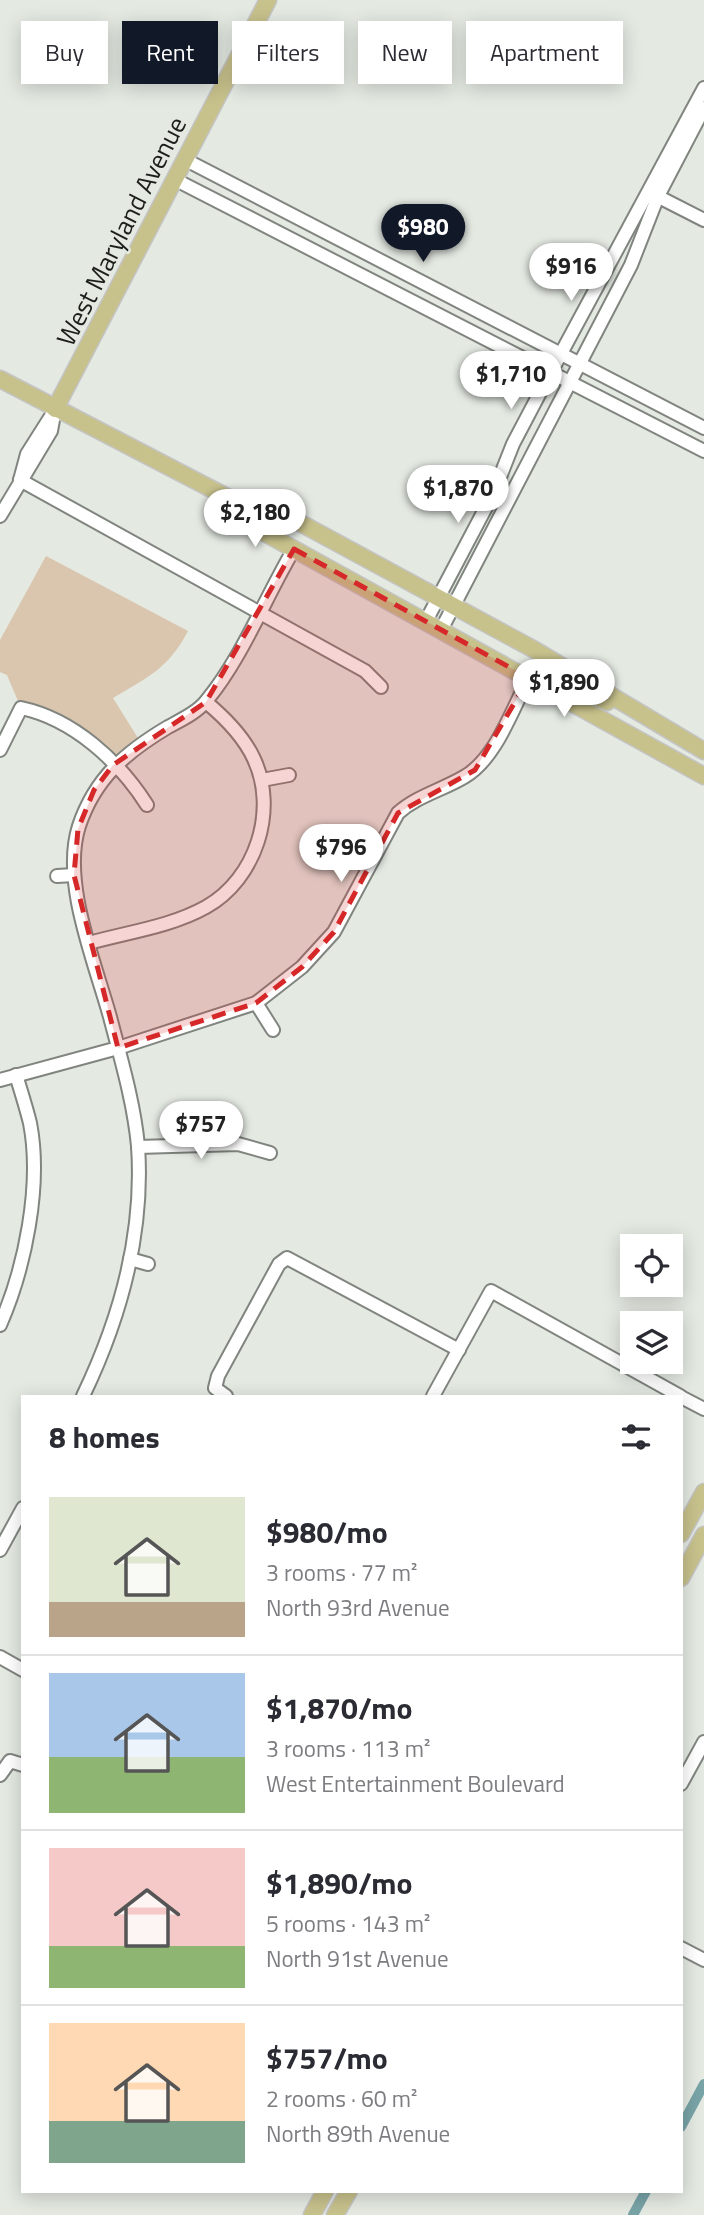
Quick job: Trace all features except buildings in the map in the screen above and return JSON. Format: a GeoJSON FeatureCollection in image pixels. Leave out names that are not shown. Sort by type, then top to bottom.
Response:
{"type":"FeatureCollection","features":[{"type":"Feature","properties":{"kind":"main road","name":"West Maryland Avenue"},"geometry":{"type":"LineString","coordinates":[[55,410],[268,0]]}},
{"type":"Feature","properties":{"kind":"main road"},"geometry":{"type":"LineString","coordinates":[[0,379],[55,410],[250,509],[267,505],[454,606],[704,751]]}},
{"type":"Feature","properties":{"kind":"main road"},"geometry":{"type":"LineString","coordinates":[[250,509],[254,527],[704,776]]}},
{"type":"Feature","properties":{"kind":"main road"},"geometry":{"type":"LineString","coordinates":[[529,678],[547,673],[591,696],[633,708]]}},
{"type":"Feature","properties":{"kind":"main road"},"geometry":{"type":"LineString","coordinates":[[683,1530],[704,1492]]}},
{"type":"Feature","properties":{"kind":"main road"},"geometry":{"type":"LineString","coordinates":[[683,1574],[704,1535]]}},
{"type":"Feature","properties":{"kind":"main road"},"geometry":{"type":"LineString","coordinates":[[312,2215],[324,2193]]}},
{"type":"Feature","properties":{"kind":"main road"},"geometry":{"type":"LineString","coordinates":[[335,2215],[348,2193]]}},
{"type":"Feature","properties":{"kind":"street"},"geometry":{"type":"LineString","coordinates":[[441,630],[631,265],[654,194],[704,88]]}},
{"type":"Feature","properties":{"kind":"street"},"geometry":{"type":"LineString","coordinates":[[426,621],[494,492],[513,444],[642,199],[654,194],[704,108]]}},
{"type":"Feature","properties":{"kind":"street"},"geometry":{"type":"LineString","coordinates":[[186,160],[704,428]]}},
{"type":"Feature","properties":{"kind":"street"},"geometry":{"type":"LineString","coordinates":[[176,180],[704,451]]}},
{"type":"Feature","properties":{"kind":"street"},"geometry":{"type":"LineString","coordinates":[[654,194],[704,220]]}},
{"type":"Feature","properties":{"kind":"street","name":"West Maryland Avenue"},"geometry":{"type":"LineString","coordinates":[[0,516],[20,480],[27,454],[55,410]]}},
{"type":"Feature","properties":{"kind":"street"},"geometry":{"type":"LineString","coordinates":[[20,480],[365,671],[381,687]]}},
{"type":"Feature","properties":{"kind":"street"},"geometry":{"type":"LineString","coordinates":[[83,1395],[117,1314],[130,1259],[138,1147],[118,1048],[89,943],[74,875],[78,829],[94,790],[113,765],[141,743],[206,702],[294,549]]}},
{"type":"Feature","properties":{"kind":"street"},"geometry":{"type":"LineString","coordinates":[[0,1080],[118,1048],[256,1003],[302,967],[334,932],[398,813],[408,804],[464,778],[484,759],[529,678]]}},
{"type":"Feature","properties":{"kind":"street"},"geometry":{"type":"LineString","coordinates":[[89,943],[187,916],[209,906],[237,882],[257,845],[264,808],[262,780],[253,757],[239,736],[206,702]]}},
{"type":"Feature","properties":{"kind":"street"},"geometry":{"type":"LineString","coordinates":[[0,750],[21,708],[42,712],[76,731],[137,789],[147,805]]}},
{"type":"Feature","properties":{"kind":"street"},"geometry":{"type":"LineString","coordinates":[[262,780],[289,775]]}},
{"type":"Feature","properties":{"kind":"street"},"geometry":{"type":"LineString","coordinates":[[57,876],[74,875]]}},
{"type":"Feature","properties":{"kind":"street"},"geometry":{"type":"LineString","coordinates":[[256,1003],[273,1030]]}},
{"type":"Feature","properties":{"kind":"street"},"geometry":{"type":"LineString","coordinates":[[0,1325],[18,1280],[32,1196],[30,1125],[16,1075]]}},
{"type":"Feature","properties":{"kind":"street"},"geometry":{"type":"LineString","coordinates":[[138,1147],[238,1144],[270,1153]]}},
{"type":"Feature","properties":{"kind":"street"},"geometry":{"type":"LineString","coordinates":[[220,1392],[218,1376],[279,1264],[287,1258],[458,1350]]}},
{"type":"Feature","properties":{"kind":"street"},"geometry":{"type":"LineString","coordinates":[[130,1259],[148,1264]]}},
{"type":"Feature","properties":{"kind":"street"},"geometry":{"type":"LineString","coordinates":[[434,1395],[491,1292],[676,1395]]}},
{"type":"Feature","properties":{"kind":"street"},"geometry":{"type":"LineString","coordinates":[[683,1398],[704,1409]]}},
{"type":"Feature","properties":{"kind":"street"},"geometry":{"type":"LineString","coordinates":[[0,1550],[4,1535],[21,1511]]}},
{"type":"Feature","properties":{"kind":"street"},"geometry":{"type":"LineString","coordinates":[[0,1657],[21,1669]]}},
{"type":"Feature","properties":{"kind":"street"},"geometry":{"type":"LineString","coordinates":[[683,1780],[704,1742]]}},
{"type":"Feature","properties":{"kind":"street"},"geometry":{"type":"LineString","coordinates":[[0,1775],[17,1763]]}},
{"type":"Feature","properties":{"kind":"street"},"geometry":{"type":"LineString","coordinates":[[683,1949],[704,1960]]}},
{"type":"Feature","properties":{"kind":"highlighted area"},"geometry":{"type":"Polygon","coordinates":[[[294,549],[529,678],[475,770],[398,813],[334,932],[302,967],[256,1003],[118,1048],[74,875],[78,829],[94,790],[113,765],[206,702],[294,549]]]}},
{"type":"Feature","properties":{"kind":"shaded area"},"geometry":{"type":"Polygon","coordinates":[[[46,556],[188,631],[165,663],[147,678],[113,698],[141,743],[113,765],[91,743],[21,708],[7,675],[0,672],[0,640],[46,556]]]}},
{"type":"Feature","properties":{"kind":"waterway"},"geometry":{"type":"LineString","coordinates":[[683,2123],[704,2084]]}},
{"type":"Feature","properties":{"kind":"waterway"},"geometry":{"type":"LineString","coordinates":[[633,2215],[645,2193]]}}]}
